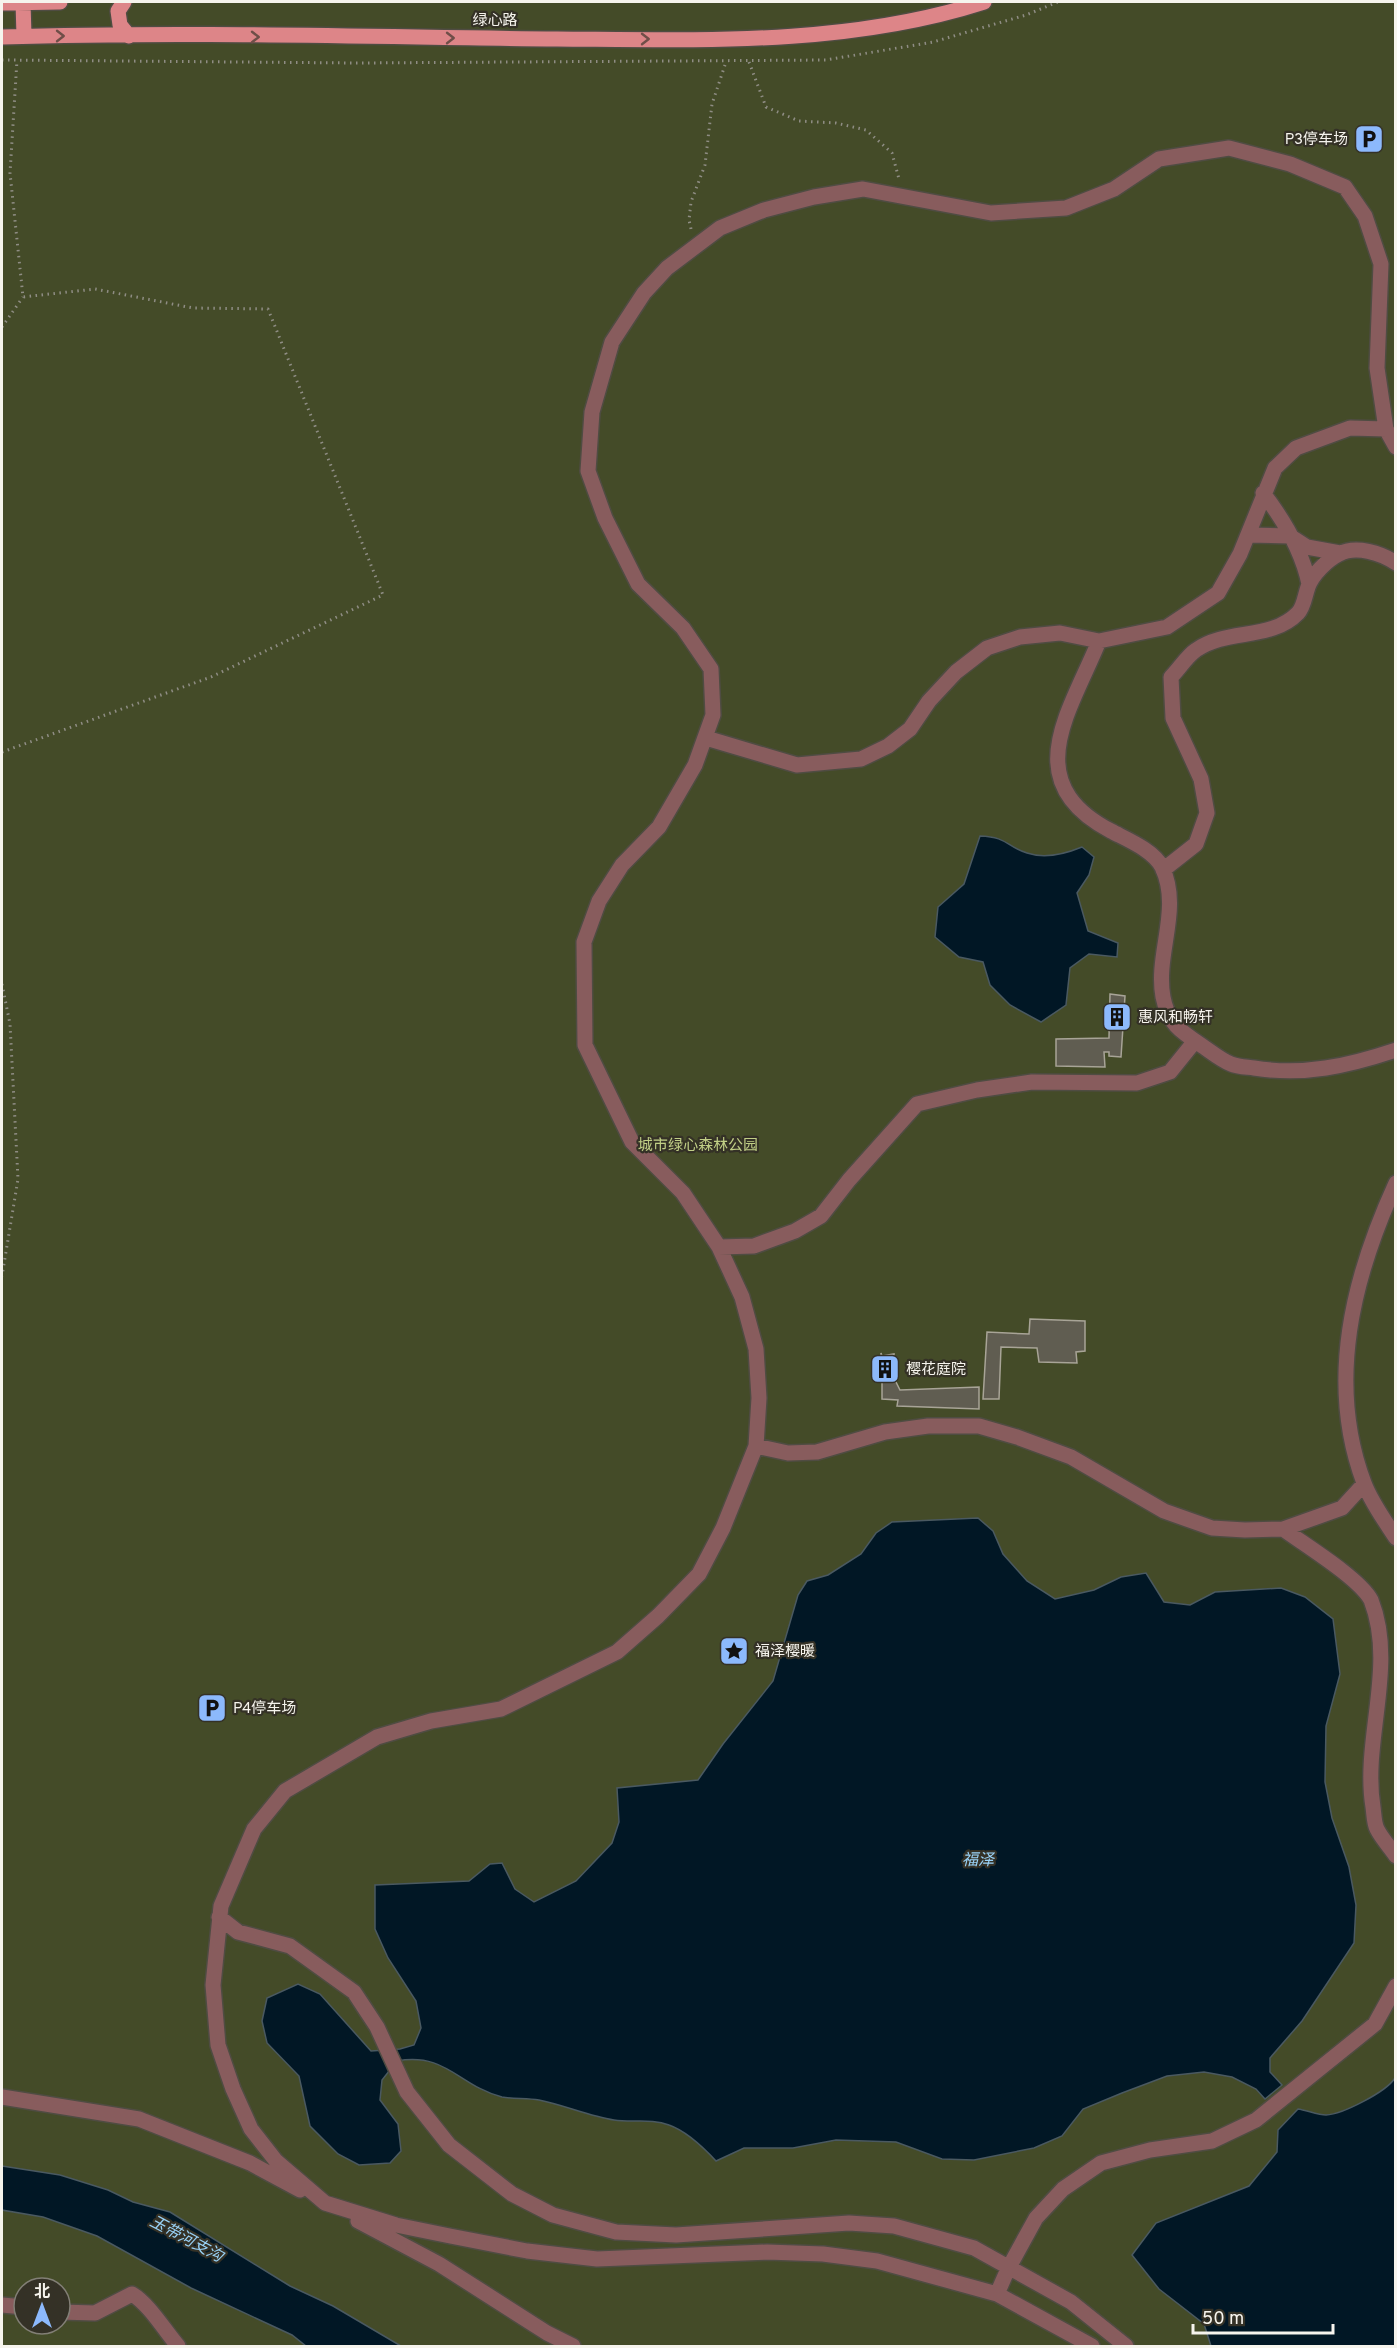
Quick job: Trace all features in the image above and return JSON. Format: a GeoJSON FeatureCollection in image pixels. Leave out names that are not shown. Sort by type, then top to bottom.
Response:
{"type":"FeatureCollection","features":[{"type":"Feature","properties":{"kind":"main road"},"geometry":{"type":"LineString","coordinates":[[23,2],[24,36]]}},
{"type":"Feature","properties":{"kind":"main road"},"geometry":{"type":"LineString","coordinates":[[2,3],[60,2]]}},
{"type":"Feature","properties":{"kind":"main road"},"geometry":{"type":"LineString","coordinates":[[124,2],[118,11],[120,25],[129,36]]}},
{"type":"Feature","properties":{"kind":"main road","name":"绿心路"},"geometry":{"type":"LineString","coordinates":[[2,37],[716,40],[896,24],[984,2]]}},
{"type":"Feature","properties":{"kind":"lane"},"geometry":{"type":"LineString","coordinates":[[1092,2346],[998,2294],[877,2261],[823,2254],[766,2252],[597,2259],[527,2251],[396,2225],[325,2203],[276,2161],[251,2129],[233,2089],[218,2044],[213,1984],[219,1917],[228,1887],[254,1828],[285,1791],[378,1737],[431,1721],[501,1709],[617,1652],[699,1574],[723,1528],[756,1446],[759,1398],[756,1349],[742,1297],[719,1248],[683,1193],[632,1142],[585,1045],[584,942],[599,901],[622,865],[659,827],[696,765],[713,715],[711,669],[683,628],[638,584],[605,518],[588,471],[592,412],[612,342],[644,292],[696,244],[720,228],[764,210],[814,196],[863,189],[991,213],[1066,208],[1114,189],[1159,159],[1229,148],[1290,164],[1345,187],[1365,216],[1381,264],[1377,368],[1386,429],[1395,447]]}},
{"type":"Feature","properties":{"kind":"lane"},"geometry":{"type":"LineString","coordinates":[[706,738],[797,765],[861,759],[888,746],[910,729],[929,701],[956,672],[987,648],[1020,637],[1060,633],[1099,641],[1167,627],[1218,593],[1248,535],[1275,468],[1296,448],[1350,428],[1386,429]]}},
{"type":"Feature","properties":{"kind":"lane"},"geometry":{"type":"LineString","coordinates":[[1263,493],[1276,510],[1290,536],[1305,568],[1309,584]]}},
{"type":"Feature","properties":{"kind":"lane"},"geometry":{"type":"LineString","coordinates":[[1248,535],[1290,536],[1307,547],[1340,553],[1367,550],[1395,563]]}},
{"type":"Feature","properties":{"kind":"lane"},"geometry":{"type":"LineString","coordinates":[[1163,870],[1196,844],[1207,813],[1201,779],[1173,718],[1171,677],[1196,650],[1234,635],[1263,633],[1281,625],[1300,612],[1309,584],[1324,565],[1340,553]]}},
{"type":"Feature","properties":{"kind":"lane"},"geometry":{"type":"LineString","coordinates":[[1099,641],[1060,732],[1056,760],[1067,798],[1101,826],[1158,860],[1163,870],[1170,898],[1162,964],[1163,997],[1172,1024],[1232,1065],[1276,1072],[1316,1071],[1359,1063],[1395,1050]]}},
{"type":"Feature","properties":{"kind":"lane"},"geometry":{"type":"LineString","coordinates":[[719,1248],[754,1246],[795,1231],[821,1216],[849,1180],[917,1104],[977,1090],[1032,1083],[1137,1083],[1170,1072],[1195,1041]]}},
{"type":"Feature","properties":{"kind":"lane"},"geometry":{"type":"LineString","coordinates":[[1395,1183],[1373,1232],[1352,1308],[1344,1370],[1349,1425],[1364,1484],[1395,1538]]}},
{"type":"Feature","properties":{"kind":"lane"},"geometry":{"type":"LineString","coordinates":[[756,1446],[788,1453],[817,1452],[885,1432],[928,1426],[979,1426],[1071,1457],[1164,1511],[1212,1528],[1245,1530],[1283,1528],[1342,1508],[1364,1484]]}},
{"type":"Feature","properties":{"kind":"lane"},"geometry":{"type":"LineString","coordinates":[[1283,1528],[1349,1577],[1371,1599],[1382,1633],[1384,1678],[1371,1772],[1371,1796],[1377,1828],[1395,1856]]}},
{"type":"Feature","properties":{"kind":"lane"},"geometry":{"type":"LineString","coordinates":[[219,1917],[238,1932],[290,1946],[354,1992],[378,2027],[407,2092],[449,2145],[512,2194],[553,2215],[616,2232],[676,2235],[849,2223],[894,2226],[974,2248],[1008,2269],[1071,2302],[1126,2346]]}},
{"type":"Feature","properties":{"kind":"lane"},"geometry":{"type":"LineString","coordinates":[[998,2294],[1008,2269],[1036,2218],[1063,2188],[1101,2163],[1150,2150],[1212,2141],[1256,2120],[1375,2024],[1395,1986]]}},
{"type":"Feature","properties":{"kind":"lane"},"geometry":{"type":"LineString","coordinates":[[2,2097],[139,2119],[250,2163],[439,2264],[547,2333],[573,2346]]}},
{"type":"Feature","properties":{"kind":"lane"},"geometry":{"type":"LineString","coordinates":[[72,2312],[95,2313],[132,2294],[144,2301],[157,2323],[178,2346]]}},
{"type":"Feature","properties":{"kind":"path"},"geometry":{"type":"LineString","coordinates":[[2,327],[23,297],[10,173],[17,60]]}},
{"type":"Feature","properties":{"kind":"path"},"geometry":{"type":"LineString","coordinates":[[696,244],[688,220],[691,202],[705,165],[712,104],[726,62]]}},
{"type":"Feature","properties":{"kind":"path"},"geometry":{"type":"LineString","coordinates":[[749,62],[766,107],[799,121],[836,123],[866,130],[892,153],[903,195]]}},
{"type":"Feature","properties":{"kind":"path"},"geometry":{"type":"LineString","coordinates":[[2,752],[211,677],[383,595],[267,309],[193,308],[95,288],[23,297]]}},
{"type":"Feature","properties":{"kind":"path"},"geometry":{"type":"LineString","coordinates":[[2,984],[10,1024],[18,1179],[2,1276]]}},
{"type":"Feature","properties":{"kind":"green space","name":"城市绿心森林公园"},"geometry":{"type":"Polygon","coordinates":[[[2,2],[1395,2],[1395,2346],[2,2346],[2,2]]]}},
{"type":"Feature","properties":{"kind":"water"},"geometry":{"type":"Polygon","coordinates":[[[980,836],[996,838],[1034,855],[1055,855],[1082,847],[1094,857],[1089,875],[1077,893],[1088,931],[1118,943],[1117,957],[1089,954],[1070,968],[1066,1005],[1041,1022],[1010,1005],[990,985],[983,962],[959,957],[935,937],[938,907],[964,884],[980,836]]]}},
{"type":"Feature","properties":{"kind":"water","name":"福泽"},"geometry":{"type":"Polygon","coordinates":[[[978,1518],[993,1531],[1003,1554],[1027,1581],[1055,1599],[1094,1590],[1121,1577],[1146,1573],[1164,1602],[1190,1605],[1215,1592],[1281,1588],[1305,1597],[1333,1619],[1340,1674],[1326,1726],[1325,1782],[1332,1818],[1349,1867],[1356,1905],[1354,1943],[1302,2021],[1270,2058],[1270,2072],[1282,2085],[1265,2099],[1256,2089],[1232,2077],[1204,2072],[1167,2076],[1083,2109],[1062,2136],[1034,2148],[974,2160],[942,2159],[896,2142],[836,2140],[793,2148],[744,2148],[716,2161],[700,2145],[669,2125],[614,2120],[539,2100],[502,2097],[487,2092],[440,2066],[428,2061],[414,2060],[397,2061],[382,2080],[380,2100],[398,2124],[401,2151],[390,2163],[359,2165],[338,2154],[310,2126],[299,2076],[267,2043],[262,2021],[267,1998],[298,1984],[320,1994],[371,2051],[400,2049],[414,2045],[421,2028],[416,2001],[388,1958],[375,1929],[375,1885],[469,1881],[490,1864],[502,1863],[515,1889],[534,1902],[576,1881],[612,1843],[619,1822],[617,1788],[698,1780],[723,1744],[773,1681],[798,1595],[807,1581],[828,1575],[861,1554],[876,1533],[892,1522],[978,1518]]]}},
{"type":"Feature","properties":{"kind":"water"},"geometry":{"type":"Polygon","coordinates":[[[1395,2078],[1395,2346],[1211,2346],[1204,2324],[1159,2289],[1132,2255],[1156,2223],[1249,2186],[1277,2152],[1278,2130],[1298,2109],[1326,2115],[1343,2111],[1374,2096],[1395,2078]]]}},
{"type":"Feature","properties":{"kind":"water","name":"玉带河支沟"},"geometry":{"type":"Polygon","coordinates":[[[2,2166],[60,2175],[108,2190],[133,2202],[170,2212],[290,2286],[333,2306],[401,2346],[306,2346],[292,2335],[191,2288],[97,2236],[43,2217],[2,2210],[2,2166]]]}},
{"type":"Feature","properties":{"kind":"building","name":"惠风和畅轩"},"geometry":{"type":"Polygon","coordinates":[[[1110,994],[1125,996],[1121,1057],[1109,1056],[1109,1052],[1104,1052],[1105,1067],[1056,1066],[1056,1039],[1109,1038],[1110,994]]]}},
{"type":"Feature","properties":{"kind":"building","name":"樱花庭院"},"geometry":{"type":"Polygon","coordinates":[[[1030,1319],[1085,1321],[1085,1351],[1076,1352],[1077,1363],[1039,1362],[1037,1348],[1001,1347],[999,1399],[983,1399],[987,1332],[1029,1334],[1030,1319]]]}},
{"type":"Feature","properties":{"kind":"building"},"geometry":{"type":"Polygon","coordinates":[[[881,1353],[882,1356],[894,1354],[894,1378],[900,1390],[979,1387],[979,1409],[897,1406],[898,1400],[882,1399],[882,1378],[875,1376],[875,1357],[881,1356],[881,1353]]]}},
{"type":"Feature","properties":{"kind":"place","name":"P3停车场"},"geometry":{"type":"Point","coordinates":[1369,139]}},
{"type":"Feature","properties":{"kind":"place","name":"惠风和畅轩"},"geometry":{"type":"Point","coordinates":[1117,1017]}},
{"type":"Feature","properties":{"kind":"place","name":"樱花庭院"},"geometry":{"type":"Point","coordinates":[885,1369]}},
{"type":"Feature","properties":{"kind":"place","name":"福泽樱暖"},"geometry":{"type":"Point","coordinates":[734,1651]}},
{"type":"Feature","properties":{"kind":"place","name":"P4停车场"},"geometry":{"type":"Point","coordinates":[212,1708]}}]}
